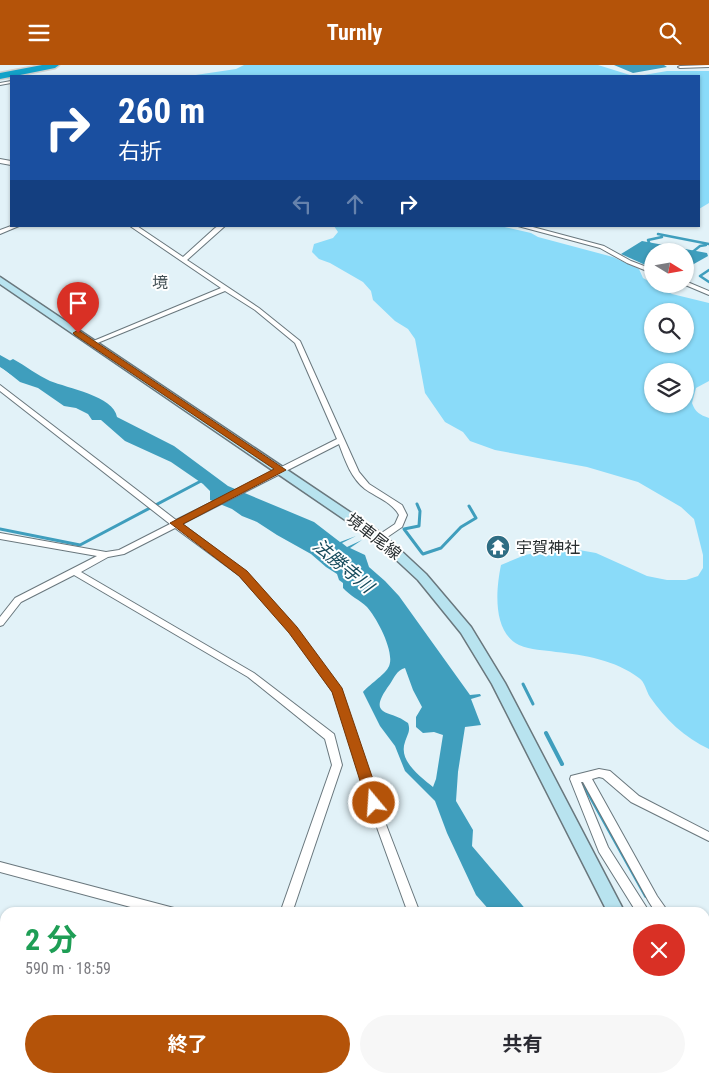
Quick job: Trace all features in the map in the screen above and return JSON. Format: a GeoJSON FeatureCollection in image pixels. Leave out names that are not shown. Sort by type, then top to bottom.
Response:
{"type":"FeatureCollection","features":[{"type":"Feature","properties":{"kind":"highway"},"geometry":{"type":"LineString","coordinates":[[0,76],[55,65]]}},
{"type":"Feature","properties":{"kind":"main road","name":"境車尾線"},"geometry":{"type":"LineString","coordinates":[[0,280],[380,537],[422,577],[466,629],[498,683],[614,907]]}},
{"type":"Feature","properties":{"kind":"street"},"geometry":{"type":"LineString","coordinates":[[680,67],[709,66]]}},
{"type":"Feature","properties":{"kind":"street"},"geometry":{"type":"LineString","coordinates":[[0,232],[13,227]]}},
{"type":"Feature","properties":{"kind":"street"},"geometry":{"type":"LineString","coordinates":[[134,227],[257,309],[298,342],[355,473],[366,486],[399,507],[403,515],[399,525],[380,537]]}},
{"type":"Feature","properties":{"kind":"street"},"geometry":{"type":"LineString","coordinates":[[183,260],[206,241],[210,233],[220,227]]}},
{"type":"Feature","properties":{"kind":"street"},"geometry":{"type":"LineString","coordinates":[[525,227],[602,247],[644,268]]}},
{"type":"Feature","properties":{"kind":"street"},"geometry":{"type":"LineString","coordinates":[[694,287],[709,293]]}},
{"type":"Feature","properties":{"kind":"street"},"geometry":{"type":"LineString","coordinates":[[93,343],[226,288]]}},
{"type":"Feature","properties":{"kind":"street"},"geometry":{"type":"LineString","coordinates":[[0,387],[179,521],[243,574],[293,630],[338,691],[380,822],[412,907]]}},
{"type":"Feature","properties":{"kind":"street"},"geometry":{"type":"LineString","coordinates":[[0,623],[18,599],[106,555],[121,552],[341,440]]}},
{"type":"Feature","properties":{"kind":"street"},"geometry":{"type":"LineString","coordinates":[[0,536],[106,555]]}},
{"type":"Feature","properties":{"kind":"street"},"geometry":{"type":"LineString","coordinates":[[75,572],[251,675],[330,737],[338,765],[288,907]]}},
{"type":"Feature","properties":{"kind":"street"},"geometry":{"type":"LineString","coordinates":[[640,907],[603,849],[574,779],[599,773],[606,774],[635,799],[709,837]]}},
{"type":"Feature","properties":{"kind":"street"},"geometry":{"type":"LineString","coordinates":[[586,777],[659,907]]}},
{"type":"Feature","properties":{"kind":"street"},"geometry":{"type":"LineString","coordinates":[[0,867],[151,907]]}},
{"type":"Feature","properties":{"kind":"shaded area"},"geometry":{"type":"Polygon","coordinates":[[[244,65],[598,65],[630,75],[196,75],[236,69],[244,65]]]}},
{"type":"Feature","properties":{"kind":"shaded area"},"geometry":{"type":"Polygon","coordinates":[[[667,71],[709,71],[709,203],[700,208],[700,75],[644,75],[667,71]]]}},
{"type":"Feature","properties":{"kind":"shaded area"},"geometry":{"type":"Polygon","coordinates":[[[335,227],[504,227],[613,257],[639,269],[644,279],[644,293],[670,293],[709,303],[709,381],[696,388],[694,396],[694,363],[644,363],[644,413],[694,413],[694,407],[698,413],[709,418],[709,749],[684,734],[669,720],[650,697],[641,680],[630,672],[599,659],[533,649],[519,645],[510,639],[500,620],[497,597],[501,565],[525,555],[560,548],[596,553],[647,576],[667,580],[686,580],[698,576],[703,568],[703,555],[694,519],[681,507],[638,482],[587,467],[495,450],[470,441],[463,432],[445,422],[425,393],[415,339],[408,329],[395,321],[373,300],[371,291],[363,282],[330,263],[319,259],[312,252],[314,244],[333,238],[338,232],[335,227]]]}},
{"type":"Feature","properties":{"kind":"water"},"geometry":{"type":"Polygon","coordinates":[[[614,65],[664,65],[667,67],[633,73],[614,65]]]}},
{"type":"Feature","properties":{"kind":"water"},"geometry":{"type":"Polygon","coordinates":[[[642,241],[653,243],[644,243],[644,264],[621,254],[642,241]]]}},
{"type":"Feature","properties":{"kind":"water"},"geometry":{"type":"Polygon","coordinates":[[[694,251],[707,253],[708,256],[694,264],[694,251]]]}},
{"type":"Feature","properties":{"kind":"water"},"geometry":{"type":"Polygon","coordinates":[[[13,359],[50,381],[99,398],[108,403],[117,417],[174,446],[228,486],[314,522],[340,542],[356,536],[342,543],[347,547],[362,540],[350,548],[365,555],[369,567],[399,596],[470,695],[480,694],[481,696],[471,699],[481,725],[465,727],[458,772],[456,801],[473,830],[472,846],[524,907],[487,907],[476,895],[447,833],[435,801],[405,771],[395,746],[380,726],[363,692],[388,668],[390,655],[385,637],[371,612],[343,588],[343,583],[339,580],[337,574],[311,554],[257,522],[210,500],[210,491],[203,484],[171,462],[125,441],[101,420],[92,420],[88,414],[76,408],[64,406],[38,388],[20,382],[0,366],[13,359]],[[405,668],[402,669],[383,695],[380,708],[408,723],[409,731],[405,742],[405,756],[412,768],[433,787],[443,735],[434,732],[423,733],[416,727],[416,717],[422,707],[405,668]]]}},
{"type":"Feature","properties":{"kind":"waterway"},"geometry":{"type":"LineString","coordinates":[[682,65],[701,65]]}},
{"type":"Feature","properties":{"kind":"waterway"},"geometry":{"type":"LineString","coordinates":[[658,234],[709,244]]}},
{"type":"Feature","properties":{"kind":"waterway"},"geometry":{"type":"LineString","coordinates":[[649,243],[648,240],[662,237]]}},
{"type":"Feature","properties":{"kind":"waterway"},"geometry":{"type":"LineString","coordinates":[[694,251],[700,246],[706,245]]}},
{"type":"Feature","properties":{"kind":"waterway"},"geometry":{"type":"LineString","coordinates":[[709,270],[700,276],[709,282]]}},
{"type":"Feature","properties":{"kind":"waterway","name":"法勝寺川"},"geometry":{"type":"LineString","coordinates":[[0,360],[28,377]]}},
{"type":"Feature","properties":{"kind":"waterway"},"geometry":{"type":"LineString","coordinates":[[0,529],[80,545],[201,481]]}},
{"type":"Feature","properties":{"kind":"waterway"},"geometry":{"type":"LineString","coordinates":[[417,504],[420,511],[419,526],[404,529],[422,553]]}},
{"type":"Feature","properties":{"kind":"waterway"},"geometry":{"type":"LineString","coordinates":[[423,554],[441,548],[461,527],[476,518],[469,506]]}},
{"type":"Feature","properties":{"kind":"waterway"},"geometry":{"type":"LineString","coordinates":[[523,684],[533,704]]}},
{"type":"Feature","properties":{"kind":"waterway"},"geometry":{"type":"LineString","coordinates":[[546,733],[562,764]]}},
{"type":"Feature","properties":{"kind":"waterway"},"geometry":{"type":"LineString","coordinates":[[583,783],[646,896]]}},
{"type":"Feature","properties":{"kind":"place","name":"宇賀神社"},"geometry":{"type":"Point","coordinates":[498,547]}},
{"type":"Feature","properties":{"kind":"district","name":"境"},"geometry":{"type":"Point","coordinates":[160,282]}},
{"type":"Feature","properties":{"kind":"route"},"geometry":{"type":"LineString","coordinates":[[78,333],[281,470],[175,523],[243,574],[293,630],[338,691],[374,803]]}}]}
